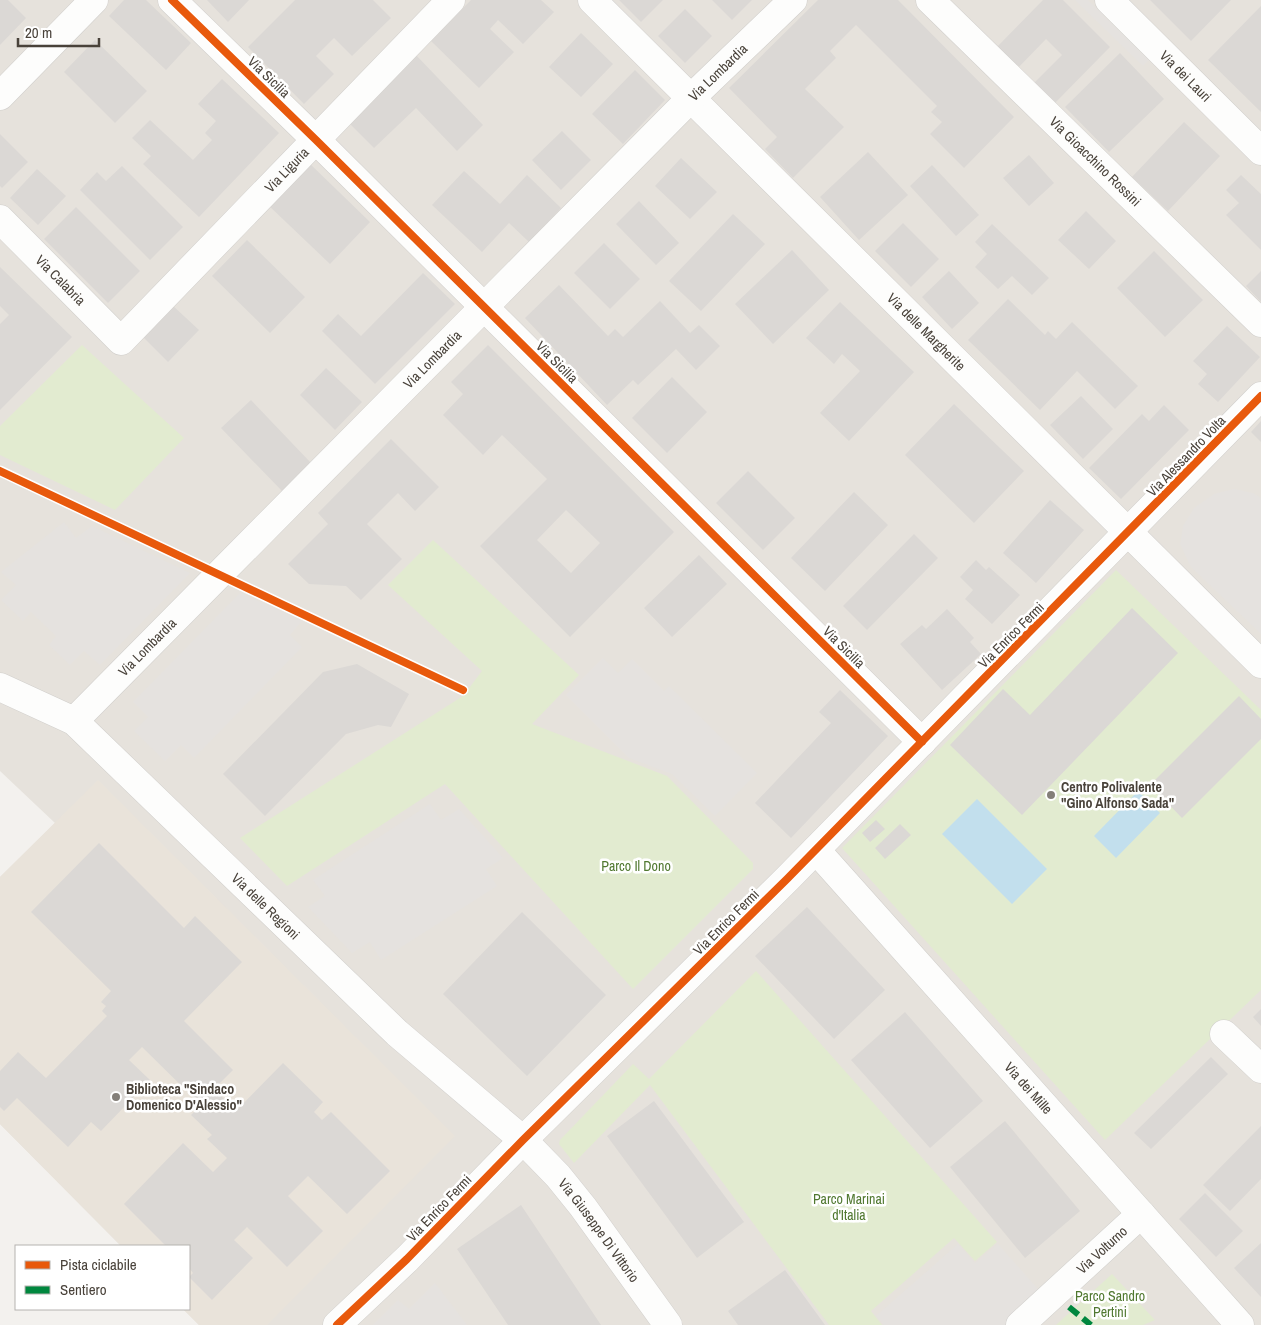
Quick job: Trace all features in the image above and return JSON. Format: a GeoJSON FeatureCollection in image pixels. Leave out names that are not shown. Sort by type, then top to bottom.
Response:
{"type":"FeatureCollection","features":[{"type":"Feature","properties":{"kind":"street"},"geometry":{"type":"LineString","coordinates":[[0,96],[94,0]]}},
{"type":"Feature","properties":{"kind":"street","name":"Via Sicilia"},"geometry":{"type":"LineString","coordinates":[[172,0],[316,140],[922,742]]}},
{"type":"Feature","properties":{"kind":"street","name":"Via Liguria"},"geometry":{"type":"LineString","coordinates":[[122,340],[451,0]]}},
{"type":"Feature","properties":{"kind":"street","name":"Via delle Margherite"},"geometry":{"type":"LineString","coordinates":[[592,0],[1261,664]]}},
{"type":"Feature","properties":{"kind":"street","name":"Via Lombardia"},"geometry":{"type":"LineString","coordinates":[[74,721],[690,98],[793,0]]}},
{"type":"Feature","properties":{"kind":"street","name":"Via Gioacchino Rossini"},"geometry":{"type":"LineString","coordinates":[[930,0],[1261,323]]}},
{"type":"Feature","properties":{"kind":"street","name":"Via dei Lauri"},"geometry":{"type":"LineString","coordinates":[[1109,0],[1261,151]]}},
{"type":"Feature","properties":{"kind":"street","name":"Via Calabria"},"geometry":{"type":"LineString","coordinates":[[0,219],[122,340]]}},
{"type":"Feature","properties":{"kind":"street","name":"Via Alessandro Volta"},"geometry":{"type":"LineString","coordinates":[[1128,533],[1261,396]]}},
{"type":"Feature","properties":{"kind":"street","name":"Via Enrico Fermi"},"geometry":{"type":"LineString","coordinates":[[337,1325],[407,1259],[523,1140],[816,850],[1128,533]]}},
{"type":"Feature","properties":{"kind":"street","name":"Via delle Regioni"},"geometry":{"type":"LineString","coordinates":[[0,687],[74,721],[398,1033],[523,1140]]}},
{"type":"Feature","properties":{"kind":"street","name":"Via dei Mille"},"geometry":{"type":"LineString","coordinates":[[816,850],[1240,1325]]}},
{"type":"Feature","properties":{"kind":"street"},"geometry":{"type":"LineString","coordinates":[[1224,1034],[1261,1069]]}},
{"type":"Feature","properties":{"kind":"street","name":"Via Giuseppe Di Vittorio"},"geometry":{"type":"LineString","coordinates":[[523,1140],[558,1176],[583,1207],[668,1325]]}},
{"type":"Feature","properties":{"kind":"street","name":"Via Volturno"},"geometry":{"type":"LineString","coordinates":[[1020,1325],[1140,1214]]}},
{"type":"Feature","properties":{"kind":"shaded area"},"geometry":{"type":"Polygon","coordinates":[[[0,0],[1261,0],[1261,1325],[199,1325],[184,1310],[190,1310],[190,1245],[120,1245],[0,1124],[0,877],[55,823],[0,771],[0,0]]]}},
{"type":"Feature","properties":{"kind":"shaded area"},"geometry":{"type":"Polygon","coordinates":[[[1075,0],[1088,0],[1149,60],[1143,66],[1075,0]]]}},
{"type":"Feature","properties":{"kind":"shaded area"},"geometry":{"type":"Polygon","coordinates":[[[1234,489],[1253,493],[1261,498],[1261,634],[1191,567],[1180,544],[1183,526],[1194,508],[1214,494],[1234,489]]]}},
{"type":"Feature","properties":{"kind":"shaded area"},"geometry":{"type":"Polygon","coordinates":[[[64,522],[76,538],[92,526],[190,573],[100,665],[84,651],[70,665],[49,645],[56,636],[31,612],[23,621],[1,600],[16,585],[1,572],[64,522]]]}},
{"type":"Feature","properties":{"kind":"shaded area"},"geometry":{"type":"Polygon","coordinates":[[[240,593],[302,621],[290,635],[302,647],[194,758],[181,745],[165,761],[134,731],[148,717],[133,702],[240,593]]]}},
{"type":"Feature","properties":{"kind":"shaded area"},"geometry":{"type":"Polygon","coordinates":[[[603,658],[618,673],[632,659],[664,691],[669,686],[757,773],[715,816],[672,774],[629,758],[566,695],[603,658]]]}},
{"type":"Feature","properties":{"kind":"shaded area"},"geometry":{"type":"Polygon","coordinates":[[[98,780],[455,1136],[267,1325],[199,1325],[184,1310],[190,1310],[190,1245],[120,1245],[0,1124],[0,877],[98,780]]]}},
{"type":"Feature","properties":{"kind":"shaded area"},"geometry":{"type":"Polygon","coordinates":[[[430,804],[441,820],[459,809],[503,858],[486,869],[497,886],[381,960],[370,942],[352,953],[308,907],[325,896],[313,880],[430,804]]]}},
{"type":"Feature","properties":{"kind":"shaded area"},"geometry":{"type":"Polygon","coordinates":[[[958,1244],[975,1263],[998,1244],[1039,1290],[1040,1325],[884,1325],[876,1316],[958,1244]]]}},
{"type":"Feature","properties":{"kind":"shaded area"},"geometry":{"type":"Polygon","coordinates":[[[435,1283],[467,1325],[373,1325],[398,1300],[409,1309],[435,1283]]]}},
{"type":"Feature","properties":{"kind":"green space"},"geometry":{"type":"Polygon","coordinates":[[[82,345],[184,438],[115,510],[0,455],[0,426],[82,345]]]}},
{"type":"Feature","properties":{"kind":"green space","name":"Parco Il Dono"},"geometry":{"type":"Polygon","coordinates":[[[433,540],[579,675],[532,724],[667,776],[753,863],[753,869],[633,989],[445,784],[287,886],[240,838],[463,696],[482,671],[388,585],[433,540]]]}},
{"type":"Feature","properties":{"kind":"green space","name":"Centro Polivalente \"Gino Alfonso Sada\""},"geometry":{"type":"Polygon","coordinates":[[[1116,570],[1261,710],[1261,990],[1105,1140],[842,848],[1116,570]]]}},
{"type":"Feature","properties":{"kind":"green space","name":"Parco Marinai d'Italia"},"geometry":{"type":"Polygon","coordinates":[[[756,971],[997,1242],[975,1261],[954,1238],[871,1311],[882,1325],[829,1325],[650,1085],[574,1163],[559,1144],[560,1140],[633,1064],[649,1079],[756,971]]]}},
{"type":"Feature","properties":{"kind":"green space","name":"Parco Sandro Pertini"},"geometry":{"type":"Polygon","coordinates":[[[1112,1274],[1155,1320],[1143,1325],[1056,1325],[1112,1274]]]}},
{"type":"Feature","properties":{"kind":"water"},"geometry":{"type":"Polygon","coordinates":[[[1138,791],[1160,813],[1116,858],[1094,836],[1138,791]]]}},
{"type":"Feature","properties":{"kind":"water"},"geometry":{"type":"Polygon","coordinates":[[[977,799],[1047,869],[1012,904],[942,834],[977,799]]]}},
{"type":"Feature","properties":{"kind":"building"},"geometry":{"type":"Polygon","coordinates":[[[0,0],[8,0],[26,18],[0,45],[0,0]]]}},
{"type":"Feature","properties":{"kind":"building"},"geometry":{"type":"Polygon","coordinates":[[[124,0],[146,0],[191,43],[166,70],[109,16],[124,0]]]}},
{"type":"Feature","properties":{"kind":"building"},"geometry":{"type":"Polygon","coordinates":[[[207,0],[249,0],[228,22],[207,0]]]}},
{"type":"Feature","properties":{"kind":"building"},"geometry":{"type":"Polygon","coordinates":[[[295,0],[373,0],[391,18],[352,56],[334,38],[316,56],[334,74],[304,104],[248,47],[295,0]]]}},
{"type":"Feature","properties":{"kind":"building"},"geometry":{"type":"Polygon","coordinates":[[[471,0],[541,0],[554,12],[523,44],[498,20],[490,29],[514,52],[479,88],[431,41],[471,0]]]}},
{"type":"Feature","properties":{"kind":"building"},"geometry":{"type":"Polygon","coordinates":[[[619,0],[663,0],[641,22],[619,0]]]}},
{"type":"Feature","properties":{"kind":"building"},"geometry":{"type":"Polygon","coordinates":[[[712,0],[752,0],[732,20],[712,0]]]}},
{"type":"Feature","properties":{"kind":"building"},"geometry":{"type":"Polygon","coordinates":[[[818,0],[898,0],[1014,117],[964,168],[930,134],[942,122],[931,112],[937,106],[856,25],[830,51],[836,58],[805,89],[844,127],[793,178],[765,149],[777,137],[729,88],[818,0]]]}},
{"type":"Feature","properties":{"kind":"building"},"geometry":{"type":"Polygon","coordinates":[[[1043,0],[1063,0],[1110,47],[1052,106],[1031,86],[1062,55],[1046,39],[1016,70],[995,49],[1043,0]]]}},
{"type":"Feature","properties":{"kind":"building"},"geometry":{"type":"Polygon","coordinates":[[[1150,0],[1231,0],[1191,41],[1150,0]]]}},
{"type":"Feature","properties":{"kind":"building"},"geometry":{"type":"Polygon","coordinates":[[[1261,6],[1261,112],[1208,60],[1261,6]]]}},
{"type":"Feature","properties":{"kind":"building"},"geometry":{"type":"Polygon","coordinates":[[[685,9],[712,36],[685,63],[658,36],[685,9]]]}},
{"type":"Feature","properties":{"kind":"building"},"geometry":{"type":"Polygon","coordinates":[[[581,33],[613,64],[581,97],[549,67],[581,33]]]}},
{"type":"Feature","properties":{"kind":"building"},"geometry":{"type":"Polygon","coordinates":[[[95,40],[147,91],[115,123],[64,72],[95,40]]]}},
{"type":"Feature","properties":{"kind":"building"},"geometry":{"type":"Polygon","coordinates":[[[414,53],[483,125],[457,151],[416,108],[374,148],[345,119],[414,53]]]}},
{"type":"Feature","properties":{"kind":"building"},"geometry":{"type":"Polygon","coordinates":[[[1120,53],[1164,99],[1109,152],[1065,107],[1120,53]]]}},
{"type":"Feature","properties":{"kind":"building"},"geometry":{"type":"Polygon","coordinates":[[[635,70],[665,100],[623,144],[592,114],[635,70]]]}},
{"type":"Feature","properties":{"kind":"building"},"geometry":{"type":"Polygon","coordinates":[[[222,79],[279,133],[199,217],[143,164],[151,156],[132,138],[150,120],[193,160],[212,140],[205,133],[216,121],[198,104],[222,79]]]}},
{"type":"Feature","properties":{"kind":"building"},"geometry":{"type":"Polygon","coordinates":[[[1184,122],[1220,156],[1168,211],[1132,177],[1184,122]]]}},
{"type":"Feature","properties":{"kind":"building"},"geometry":{"type":"Polygon","coordinates":[[[562,131],[591,160],[561,190],[532,160],[562,131]]]}},
{"type":"Feature","properties":{"kind":"building"},"geometry":{"type":"Polygon","coordinates":[[[0,134],[28,162],[2,188],[0,186],[0,134]]]}},
{"type":"Feature","properties":{"kind":"building"},"geometry":{"type":"Polygon","coordinates":[[[868,152],[908,195],[859,240],[820,197],[868,152]]]}},
{"type":"Feature","properties":{"kind":"building"},"geometry":{"type":"Polygon","coordinates":[[[1029,155],[1054,183],[1029,206],[1003,178],[1029,155]]]}},
{"type":"Feature","properties":{"kind":"building"},"geometry":{"type":"Polygon","coordinates":[[[681,158],[717,192],[690,219],[655,186],[681,158]]]}},
{"type":"Feature","properties":{"kind":"building"},"geometry":{"type":"Polygon","coordinates":[[[307,161],[370,222],[330,264],[266,203],[307,161]]]}},
{"type":"Feature","properties":{"kind":"building"},"geometry":{"type":"Polygon","coordinates":[[[932,165],[979,215],[956,236],[910,186],[932,165]]]}},
{"type":"Feature","properties":{"kind":"building"},"geometry":{"type":"Polygon","coordinates":[[[122,166],[183,227],[150,260],[80,190],[97,172],[106,181],[122,166]]]}},
{"type":"Feature","properties":{"kind":"building"},"geometry":{"type":"Polygon","coordinates":[[[37,169],[66,196],[38,225],[10,198],[37,169]]]}},
{"type":"Feature","properties":{"kind":"building"},"geometry":{"type":"Polygon","coordinates":[[[464,171],[500,204],[527,175],[561,208],[529,242],[509,223],[482,252],[432,205],[464,171]]]}},
{"type":"Feature","properties":{"kind":"building"},"geometry":{"type":"Polygon","coordinates":[[[1241,175],[1261,194],[1261,250],[1226,215],[1239,203],[1226,190],[1241,175]]]}},
{"type":"Feature","properties":{"kind":"building"},"geometry":{"type":"Polygon","coordinates":[[[639,201],[679,243],[656,265],[616,224],[639,201]]]}},
{"type":"Feature","properties":{"kind":"building"},"geometry":{"type":"Polygon","coordinates":[[[76,207],[140,271],[108,303],[44,239],[76,207]]]}},
{"type":"Feature","properties":{"kind":"building"},"geometry":{"type":"Polygon","coordinates":[[[1086,211],[1116,241],[1089,269],[1058,240],[1086,211]]]}},
{"type":"Feature","properties":{"kind":"building"},"geometry":{"type":"Polygon","coordinates":[[[733,214],[765,244],[701,311],[669,281],[733,214]]]}},
{"type":"Feature","properties":{"kind":"building"},"geometry":{"type":"Polygon","coordinates":[[[903,223],[939,259],[911,287],[875,251],[903,223]]]}},
{"type":"Feature","properties":{"kind":"building"},"geometry":{"type":"Polygon","coordinates":[[[992,224],[1049,278],[1032,295],[1012,276],[998,289],[975,267],[987,254],[975,242],[992,224]]]}},
{"type":"Feature","properties":{"kind":"building"},"geometry":{"type":"Polygon","coordinates":[[[247,240],[305,297],[270,333],[212,276],[247,240]]]}},
{"type":"Feature","properties":{"kind":"building"},"geometry":{"type":"Polygon","coordinates":[[[604,243],[640,279],[610,309],[574,273],[604,243]]]}},
{"type":"Feature","properties":{"kind":"building"},"geometry":{"type":"Polygon","coordinates":[[[792,250],[829,290],[773,344],[735,304],[792,250]]]}},
{"type":"Feature","properties":{"kind":"building"},"geometry":{"type":"Polygon","coordinates":[[[1154,251],[1203,300],[1165,337],[1117,288],[1154,251]]]}},
{"type":"Feature","properties":{"kind":"building"},"geometry":{"type":"Polygon","coordinates":[[[0,267],[72,337],[0,410],[0,324],[9,315],[0,306],[0,267]]]}},
{"type":"Feature","properties":{"kind":"building"},"geometry":{"type":"Polygon","coordinates":[[[949,271],[979,303],[952,329],[922,297],[949,271]]]}},
{"type":"Feature","properties":{"kind":"building"},"geometry":{"type":"Polygon","coordinates":[[[1261,271],[1261,302],[1246,286],[1261,271]]]}},
{"type":"Feature","properties":{"kind":"building"},"geometry":{"type":"Polygon","coordinates":[[[423,273],[455,304],[375,384],[322,331],[338,314],[361,336],[423,273]]]}},
{"type":"Feature","properties":{"kind":"building"},"geometry":{"type":"Polygon","coordinates":[[[559,285],[608,336],[615,329],[623,337],[660,301],[690,333],[699,325],[720,346],[696,370],[676,349],[638,385],[633,380],[607,405],[525,318],[559,285]]]}},
{"type":"Feature","properties":{"kind":"building"},"geometry":{"type":"Polygon","coordinates":[[[1008,299],[1045,335],[1048,331],[1056,339],[1072,322],[1138,386],[1115,409],[1077,371],[1040,410],[968,340],[1008,299]]]}},
{"type":"Feature","properties":{"kind":"building"},"geometry":{"type":"Polygon","coordinates":[[[840,302],[914,372],[849,441],[820,413],[860,371],[842,354],[834,364],[806,338],[840,302]]]}},
{"type":"Feature","properties":{"kind":"building"},"geometry":{"type":"Polygon","coordinates":[[[171,304],[199,330],[168,362],[141,335],[171,304]]]}},
{"type":"Feature","properties":{"kind":"building"},"geometry":{"type":"Polygon","coordinates":[[[1227,326],[1260,357],[1218,402],[1198,384],[1207,374],[1193,361],[1227,326]]]}},
{"type":"Feature","properties":{"kind":"building"},"geometry":{"type":"Polygon","coordinates":[[[488,345],[674,532],[570,637],[480,546],[547,479],[502,435],[483,455],[443,415],[463,394],[451,382],[488,345]],[[566,510],[537,540],[571,573],[600,543],[566,510]]]}},
{"type":"Feature","properties":{"kind":"building"},"geometry":{"type":"Polygon","coordinates":[[[326,368],[362,402],[335,430],[300,395],[326,368]]]}},
{"type":"Feature","properties":{"kind":"building"},"geometry":{"type":"Polygon","coordinates":[[[672,377],[707,412],[667,453],[632,418],[672,377]]]}},
{"type":"Feature","properties":{"kind":"building"},"geometry":{"type":"Polygon","coordinates":[[[1081,396],[1113,429],[1083,459],[1050,425],[1081,396]]]}},
{"type":"Feature","properties":{"kind":"building"},"geometry":{"type":"Polygon","coordinates":[[[251,400],[311,463],[282,491],[221,428],[251,400]]]}},
{"type":"Feature","properties":{"kind":"building"},"geometry":{"type":"Polygon","coordinates":[[[954,404],[1024,471],[974,523],[905,455],[954,404]]]}},
{"type":"Feature","properties":{"kind":"building"},"geometry":{"type":"Polygon","coordinates":[[[1164,405],[1189,430],[1121,499],[1089,468],[1142,414],[1149,421],[1164,405]]]}},
{"type":"Feature","properties":{"kind":"building"},"geometry":{"type":"Polygon","coordinates":[[[1261,421],[1261,442],[1251,432],[1261,421]]]}},
{"type":"Feature","properties":{"kind":"building"},"geometry":{"type":"Polygon","coordinates":[[[391,439],[439,487],[415,511],[398,493],[367,524],[402,559],[361,600],[346,586],[309,584],[288,564],[328,524],[318,513],[391,439]]]}},
{"type":"Feature","properties":{"kind":"building"},"geometry":{"type":"Polygon","coordinates":[[[748,471],[795,518],[763,550],[716,503],[748,471]]]}},
{"type":"Feature","properties":{"kind":"building"},"geometry":{"type":"Polygon","coordinates":[[[854,492],[888,525],[825,591],[791,558],[854,492]]]}},
{"type":"Feature","properties":{"kind":"building"},"geometry":{"type":"Polygon","coordinates":[[[1050,500],[1084,530],[1036,583],[1003,553],[1050,500]]]}},
{"type":"Feature","properties":{"kind":"building"},"geometry":{"type":"Polygon","coordinates":[[[914,534],[938,558],[867,630],[843,606],[914,534]]]}},
{"type":"Feature","properties":{"kind":"building"},"geometry":{"type":"Polygon","coordinates":[[[699,555],[727,584],[672,637],[644,608],[699,555]]]}},
{"type":"Feature","properties":{"kind":"building"},"geometry":{"type":"Polygon","coordinates":[[[976,560],[986,570],[989,567],[1020,595],[992,624],[965,599],[973,590],[960,577],[976,560]]]}},
{"type":"Feature","properties":{"kind":"building"},"geometry":{"type":"Polygon","coordinates":[[[1132,608],[1178,653],[1022,815],[950,745],[1003,689],[1030,715],[1132,608]]]}},
{"type":"Feature","properties":{"kind":"building"},"geometry":{"type":"Polygon","coordinates":[[[947,609],[974,638],[970,642],[981,654],[942,690],[900,644],[922,625],[926,629],[947,609]]]}},
{"type":"Feature","properties":{"kind":"building"},"geometry":{"type":"Polygon","coordinates":[[[357,664],[409,694],[391,727],[378,725],[346,734],[265,816],[223,774],[323,672],[357,664]]]}},
{"type":"Feature","properties":{"kind":"building"},"geometry":{"type":"Polygon","coordinates":[[[840,690],[888,736],[791,838],[755,803],[831,723],[819,712],[840,690]]]}},
{"type":"Feature","properties":{"kind":"building"},"geometry":{"type":"Polygon","coordinates":[[[1239,696],[1261,719],[1261,739],[1182,818],[1150,785],[1239,696]]]}},
{"type":"Feature","properties":{"kind":"building"},"geometry":{"type":"Polygon","coordinates":[[[876,820],[885,829],[870,842],[862,833],[876,820]]]}},
{"type":"Feature","properties":{"kind":"building"},"geometry":{"type":"Polygon","coordinates":[[[900,824],[911,835],[885,859],[875,848],[900,824]]]}},
{"type":"Feature","properties":{"kind":"building"},"geometry":{"type":"Polygon","coordinates":[[[99,843],[184,928],[195,916],[242,962],[184,1021],[233,1070],[214,1089],[236,1111],[283,1063],[323,1102],[314,1112],[322,1120],[331,1112],[390,1171],[347,1214],[308,1176],[288,1196],[323,1231],[287,1267],[247,1227],[234,1240],[253,1258],[212,1300],[190,1278],[193,1273],[190,1269],[190,1245],[165,1245],[124,1204],[183,1143],[213,1172],[227,1158],[207,1139],[212,1135],[191,1115],[201,1105],[142,1047],[129,1060],[150,1080],[101,1131],[91,1122],[68,1147],[17,1098],[4,1111],[0,1107],[0,1071],[18,1052],[46,1078],[107,1016],[102,1011],[106,1006],[101,1002],[111,991],[31,912],[99,843]]]}},
{"type":"Feature","properties":{"kind":"building"},"geometry":{"type":"Polygon","coordinates":[[[807,907],[885,990],[834,1039],[755,956],[807,907]]]}},
{"type":"Feature","properties":{"kind":"building"},"geometry":{"type":"Polygon","coordinates":[[[522,912],[606,995],[527,1076],[443,994],[522,912]]]}},
{"type":"Feature","properties":{"kind":"building"},"geometry":{"type":"Polygon","coordinates":[[[1261,1009],[1261,1026],[1253,1017],[1261,1009]]]}},
{"type":"Feature","properties":{"kind":"building"},"geometry":{"type":"Polygon","coordinates":[[[905,1012],[983,1101],[930,1148],[851,1060],[905,1012]]]}},
{"type":"Feature","properties":{"kind":"building"},"geometry":{"type":"Polygon","coordinates":[[[1211,1057],[1228,1074],[1151,1149],[1134,1133],[1211,1057]]]}},
{"type":"Feature","properties":{"kind":"building"},"geometry":{"type":"Polygon","coordinates":[[[654,1101],[744,1222],[697,1258],[607,1136],[654,1101]]]}},
{"type":"Feature","properties":{"kind":"building"},"geometry":{"type":"Polygon","coordinates":[[[1005,1121],[1080,1211],[1025,1258],[950,1167],[1005,1121]]]}},
{"type":"Feature","properties":{"kind":"building"},"geometry":{"type":"Polygon","coordinates":[[[1261,1126],[1261,1179],[1230,1211],[1203,1185],[1261,1126]]]}},
{"type":"Feature","properties":{"kind":"building"},"geometry":{"type":"Polygon","coordinates":[[[1205,1193],[1243,1231],[1216,1257],[1179,1219],[1205,1193]]]}},
{"type":"Feature","properties":{"kind":"building"},"geometry":{"type":"Polygon","coordinates":[[[521,1205],[601,1325],[508,1325],[457,1249],[521,1205]]]}},
{"type":"Feature","properties":{"kind":"building"},"geometry":{"type":"Polygon","coordinates":[[[1261,1243],[1261,1297],[1234,1268],[1261,1243]]]}},
{"type":"Feature","properties":{"kind":"building"},"geometry":{"type":"Polygon","coordinates":[[[785,1270],[825,1325],[738,1325],[728,1311],[785,1270]]]}},
{"type":"Feature","properties":{"kind":"marked path"},"geometry":{"type":"LineString","coordinates":[[1069,1307],[1091,1325]]}},
{"type":"Feature","properties":{"kind":"cycle path"},"geometry":{"type":"LineString","coordinates":[[172,0],[316,140],[922,742]]}},
{"type":"Feature","properties":{"kind":"cycle path"},"geometry":{"type":"LineString","coordinates":[[337,1325],[407,1259],[523,1140],[787,879],[1261,396]]}},
{"type":"Feature","properties":{"kind":"cycle path"},"geometry":{"type":"LineString","coordinates":[[0,471],[463,690]]}},
{"type":"Feature","properties":{"kind":"place","name":"Centro Polivalente \"Gino Alfonso Sada\""},"geometry":{"type":"Point","coordinates":[1051,795]}},
{"type":"Feature","properties":{"kind":"place","name":"Biblioteca \"Sindaco Domenico D'Alessio\""},"geometry":{"type":"Point","coordinates":[116,1097]}}]}
